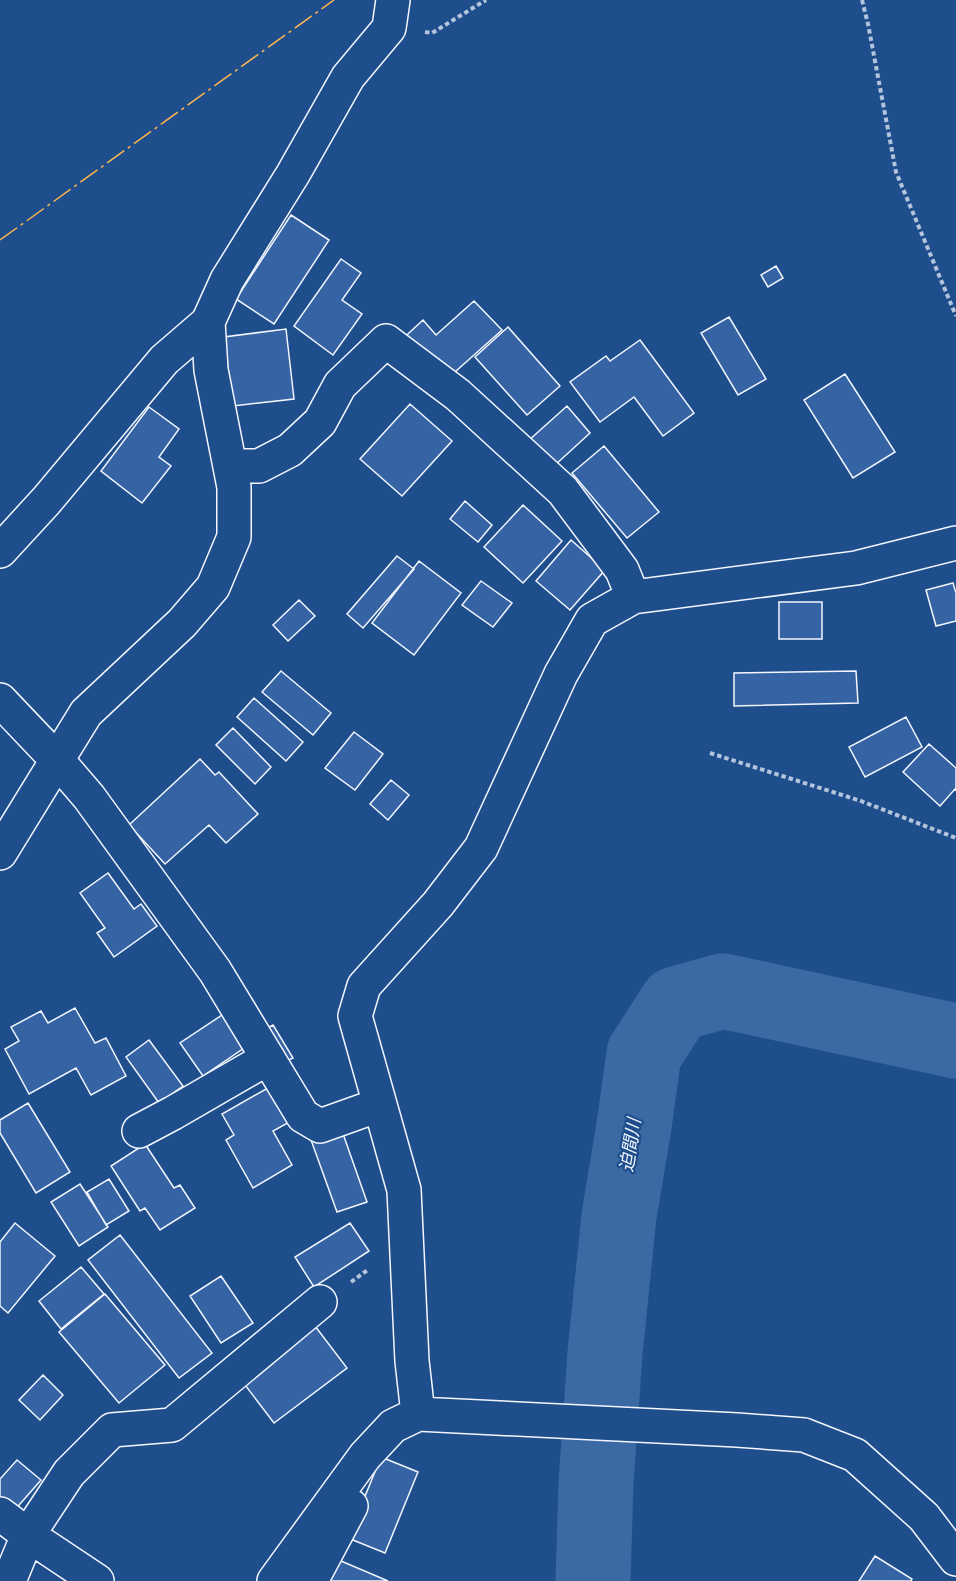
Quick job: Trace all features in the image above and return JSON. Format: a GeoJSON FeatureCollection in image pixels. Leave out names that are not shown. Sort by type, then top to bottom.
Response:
{"type":"FeatureCollection","features":[{"type":"Feature","properties":{"kind":"street"},"geometry":{"type":"LineString","coordinates":[[0,551],[46,501],[164,360],[208,322],[227,280],[348,77],[391,14]]}},
{"type":"Feature","properties":{"kind":"street"},"geometry":{"type":"LineString","coordinates":[[0,853],[86,713],[182,622],[213,587],[234,537],[234,487],[211,369],[208,322]]}},
{"type":"Feature","properties":{"kind":"street"},"geometry":{"type":"LineString","coordinates":[[230,466],[259,466],[290,450],[320,422],[340,385],[386,341],[458,395],[563,492],[622,570],[633,597]]}},
{"type":"Feature","properties":{"kind":"street"},"geometry":{"type":"LineString","coordinates":[[418,1414],[412,1361],[404,1190],[355,1016],[364,986],[438,904],[481,848],[561,674],[592,620],[633,597],[856,568],[956,543]]}},
{"type":"Feature","properties":{"kind":"street"},"geometry":{"type":"LineString","coordinates":[[0,700],[58,760],[89,797],[215,971],[303,1116],[320,1126],[380,1105]]}},
{"type":"Feature","properties":{"kind":"street"},"geometry":{"type":"LineString","coordinates":[[139,1131],[268,1058]]}},
{"type":"Feature","properties":{"kind":"street"},"geometry":{"type":"LineString","coordinates":[[9,1581],[28,1535],[69,1473],[112,1430],[172,1425],[320,1302]]}},
{"type":"Feature","properties":{"kind":"street"},"geometry":{"type":"LineString","coordinates":[[274,1581],[365,1456],[393,1426],[418,1414],[804,1435],[855,1455],[924,1517],[956,1559]]}},
{"type":"Feature","properties":{"kind":"street"},"geometry":{"type":"LineString","coordinates":[[311,1581],[362,1484],[365,1456]]}},
{"type":"Feature","properties":{"kind":"street"},"geometry":{"type":"LineString","coordinates":[[0,1514],[97,1581]]}},
{"type":"Feature","properties":{"kind":"path"},"geometry":{"type":"LineString","coordinates":[[391,14],[432,33],[486,0]]}},
{"type":"Feature","properties":{"kind":"path"},"geometry":{"type":"LineString","coordinates":[[862,0],[896,172],[956,316]]}},
{"type":"Feature","properties":{"kind":"path"},"geometry":{"type":"LineString","coordinates":[[710,753],[861,801],[956,838]]}},
{"type":"Feature","properties":{"kind":"path"},"geometry":{"type":"LineString","coordinates":[[320,1302],[384,1260],[406,1253]]}},
{"type":"Feature","properties":{"kind":"building"},"geometry":{"type":"Polygon","coordinates":[[[291,215],[329,240],[274,324],[236,299],[291,215]]]}},
{"type":"Feature","properties":{"kind":"building"},"geometry":{"type":"Polygon","coordinates":[[[341,259],[361,273],[342,300],[362,314],[333,355],[294,326],[341,259]]]}},
{"type":"Feature","properties":{"kind":"building"},"geometry":{"type":"Polygon","coordinates":[[[776,266],[783,278],[768,287],[761,275],[776,266]]]}},
{"type":"Feature","properties":{"kind":"building"},"geometry":{"type":"Polygon","coordinates":[[[474,301],[502,330],[437,388],[397,344],[423,320],[436,335],[474,301]]]}},
{"type":"Feature","properties":{"kind":"building"},"geometry":{"type":"Polygon","coordinates":[[[729,317],[766,379],[738,395],[701,333],[729,317]]]}},
{"type":"Feature","properties":{"kind":"building"},"geometry":{"type":"Polygon","coordinates":[[[508,327],[560,386],[527,415],[475,357],[508,327]]]}},
{"type":"Feature","properties":{"kind":"building"},"geometry":{"type":"Polygon","coordinates":[[[286,329],[294,399],[233,406],[224,337],[286,329]]]}},
{"type":"Feature","properties":{"kind":"building"},"geometry":{"type":"Polygon","coordinates":[[[640,340],[694,413],[663,436],[634,397],[600,422],[570,382],[606,356],[610,361],[640,340]]]}},
{"type":"Feature","properties":{"kind":"building"},"geometry":{"type":"Polygon","coordinates":[[[845,374],[895,452],[853,478],[804,400],[845,374]]]}},
{"type":"Feature","properties":{"kind":"building"},"geometry":{"type":"Polygon","coordinates":[[[410,404],[452,441],[402,496],[360,459],[410,404]]]}},
{"type":"Feature","properties":{"kind":"building"},"geometry":{"type":"Polygon","coordinates":[[[567,406],[590,433],[542,477],[518,450],[567,406]]]}},
{"type":"Feature","properties":{"kind":"building"},"geometry":{"type":"Polygon","coordinates":[[[149,407],[179,429],[159,457],[171,466],[142,503],[101,471],[149,407]]]}},
{"type":"Feature","properties":{"kind":"building"},"geometry":{"type":"Polygon","coordinates":[[[604,446],[659,512],[627,538],[572,473],[604,446]]]}},
{"type":"Feature","properties":{"kind":"building"},"geometry":{"type":"Polygon","coordinates":[[[465,501],[492,525],[478,542],[450,519],[465,501]]]}},
{"type":"Feature","properties":{"kind":"building"},"geometry":{"type":"Polygon","coordinates":[[[523,505],[562,541],[523,583],[484,547],[523,505]]]}},
{"type":"Feature","properties":{"kind":"building"},"geometry":{"type":"Polygon","coordinates":[[[571,540],[605,570],[570,610],[536,581],[571,540]]]}},
{"type":"Feature","properties":{"kind":"building"},"geometry":{"type":"Polygon","coordinates":[[[397,556],[414,569],[363,628],[347,614],[397,556]]]}},
{"type":"Feature","properties":{"kind":"building"},"geometry":{"type":"Polygon","coordinates":[[[419,561],[461,593],[414,655],[372,623],[419,561]]]}},
{"type":"Feature","properties":{"kind":"building"},"geometry":{"type":"Polygon","coordinates":[[[481,581],[512,603],[493,627],[462,605],[481,581]]]}},
{"type":"Feature","properties":{"kind":"building"},"geometry":{"type":"Polygon","coordinates":[[[953,583],[956,593],[956,621],[936,626],[926,590],[953,583]]]}},
{"type":"Feature","properties":{"kind":"building"},"geometry":{"type":"Polygon","coordinates":[[[299,600],[315,616],[288,641],[273,625],[299,600]]]}},
{"type":"Feature","properties":{"kind":"building"},"geometry":{"type":"Polygon","coordinates":[[[779,602],[822,602],[822,639],[779,639],[779,602]]]}},
{"type":"Feature","properties":{"kind":"building"},"geometry":{"type":"Polygon","coordinates":[[[281,671],[331,713],[313,735],[262,692],[281,671]]]}},
{"type":"Feature","properties":{"kind":"building"},"geometry":{"type":"Polygon","coordinates":[[[856,671],[858,703],[734,706],[734,673],[856,671]]]}},
{"type":"Feature","properties":{"kind":"building"},"geometry":{"type":"Polygon","coordinates":[[[254,698],[303,742],[286,761],[237,717],[254,698]]]}},
{"type":"Feature","properties":{"kind":"building"},"geometry":{"type":"Polygon","coordinates":[[[906,717],[922,747],[865,777],[849,747],[906,717]]]}},
{"type":"Feature","properties":{"kind":"building"},"geometry":{"type":"Polygon","coordinates":[[[233,728],[271,767],[255,784],[216,745],[233,728]]]}},
{"type":"Feature","properties":{"kind":"building"},"geometry":{"type":"Polygon","coordinates":[[[354,732],[383,754],[355,790],[325,768],[354,732]]]}},
{"type":"Feature","properties":{"kind":"building"},"geometry":{"type":"Polygon","coordinates":[[[929,744],[956,768],[956,790],[940,806],[903,772],[929,744]]]}},
{"type":"Feature","properties":{"kind":"building"},"geometry":{"type":"Polygon","coordinates":[[[200,759],[215,775],[219,772],[258,814],[226,843],[209,825],[165,864],[129,825],[200,759]]]}},
{"type":"Feature","properties":{"kind":"building"},"geometry":{"type":"Polygon","coordinates":[[[391,780],[409,795],[388,820],[370,804],[391,780]]]}},
{"type":"Feature","properties":{"kind":"building"},"geometry":{"type":"Polygon","coordinates":[[[108,873],[134,909],[141,904],[157,926],[114,957],[97,933],[105,928],[80,893],[108,873]]]}},
{"type":"Feature","properties":{"kind":"building"},"geometry":{"type":"Polygon","coordinates":[[[75,1008],[95,1043],[106,1038],[126,1076],[91,1095],[76,1068],[29,1094],[5,1049],[19,1041],[11,1027],[41,1011],[48,1023],[75,1008]]]}},
{"type":"Feature","properties":{"kind":"building"},"geometry":{"type":"Polygon","coordinates":[[[222,1015],[244,1048],[203,1076],[180,1043],[222,1015]]]}},
{"type":"Feature","properties":{"kind":"building"},"geometry":{"type":"Polygon","coordinates":[[[273,1025],[293,1058],[278,1066],[258,1033],[273,1025]]]}},
{"type":"Feature","properties":{"kind":"building"},"geometry":{"type":"Polygon","coordinates":[[[149,1040],[183,1086],[159,1103],[126,1057],[149,1040]]]}},
{"type":"Feature","properties":{"kind":"building"},"geometry":{"type":"Polygon","coordinates":[[[273,1085],[293,1120],[273,1131],[292,1165],[253,1188],[226,1140],[234,1135],[222,1114],[273,1085]]]}},
{"type":"Feature","properties":{"kind":"building"},"geometry":{"type":"Polygon","coordinates":[[[28,1103],[70,1172],[36,1193],[0,1133],[0,1120],[28,1103]]]}},
{"type":"Feature","properties":{"kind":"building"},"geometry":{"type":"Polygon","coordinates":[[[341,1128],[367,1202],[337,1212],[311,1140],[341,1128]]]}},
{"type":"Feature","properties":{"kind":"building"},"geometry":{"type":"Polygon","coordinates":[[[145,1144],[174,1188],[180,1185],[195,1208],[160,1230],[145,1208],[140,1211],[111,1166],[145,1144]]]}},
{"type":"Feature","properties":{"kind":"building"},"geometry":{"type":"Polygon","coordinates":[[[109,1179],[129,1211],[106,1225],[87,1192],[109,1179]]]}},
{"type":"Feature","properties":{"kind":"building"},"geometry":{"type":"Polygon","coordinates":[[[80,1184],[108,1227],[79,1246],[51,1202],[80,1184]]]}},
{"type":"Feature","properties":{"kind":"building"},"geometry":{"type":"Polygon","coordinates":[[[15,1223],[55,1256],[8,1313],[0,1306],[0,1242],[15,1223]]]}},
{"type":"Feature","properties":{"kind":"building"},"geometry":{"type":"Polygon","coordinates":[[[350,1223],[369,1251],[314,1287],[295,1257],[350,1223]]]}},
{"type":"Feature","properties":{"kind":"building"},"geometry":{"type":"Polygon","coordinates":[[[120,1235],[212,1353],[179,1378],[88,1260],[120,1235]]]}},
{"type":"Feature","properties":{"kind":"building"},"geometry":{"type":"Polygon","coordinates":[[[81,1267],[104,1294],[61,1329],[39,1301],[81,1267]]]}},
{"type":"Feature","properties":{"kind":"building"},"geometry":{"type":"Polygon","coordinates":[[[221,1276],[253,1323],[221,1343],[190,1296],[221,1276]]]}},
{"type":"Feature","properties":{"kind":"building"},"geometry":{"type":"Polygon","coordinates":[[[105,1294],[165,1365],[119,1403],[59,1332],[105,1294]]]}},
{"type":"Feature","properties":{"kind":"building"},"geometry":{"type":"Polygon","coordinates":[[[315,1326],[347,1368],[274,1423],[242,1381],[315,1326]]]}},
{"type":"Feature","properties":{"kind":"building"},"geometry":{"type":"Polygon","coordinates":[[[43,1375],[63,1395],[40,1420],[19,1400],[43,1375]]]}},
{"type":"Feature","properties":{"kind":"building"},"geometry":{"type":"Polygon","coordinates":[[[381,1457],[418,1472],[385,1553],[348,1538],[381,1457]]]}},
{"type":"Feature","properties":{"kind":"building"},"geometry":{"type":"Polygon","coordinates":[[[17,1460],[41,1480],[13,1512],[0,1501],[0,1479],[17,1460]]]}},
{"type":"Feature","properties":{"kind":"building"},"geometry":{"type":"Polygon","coordinates":[[[875,1556],[912,1579],[911,1581],[859,1581],[875,1556]]]}},
{"type":"Feature","properties":{"kind":"building"},"geometry":{"type":"Polygon","coordinates":[[[334,1558],[388,1581],[324,1581],[334,1558]]]}},
{"type":"Feature","properties":{"kind":"waterway","name":"迫間川"},"geometry":{"type":"LineString","coordinates":[[593,1581],[596,1483],[605,1353],[619,1216],[644,1054],[676,1004],[723,991],[956,1041]]}},
{"type":"Feature","properties":{"kind":"power"},"geometry":{"type":"LineString","coordinates":[[0,240],[334,0]]}}]}
